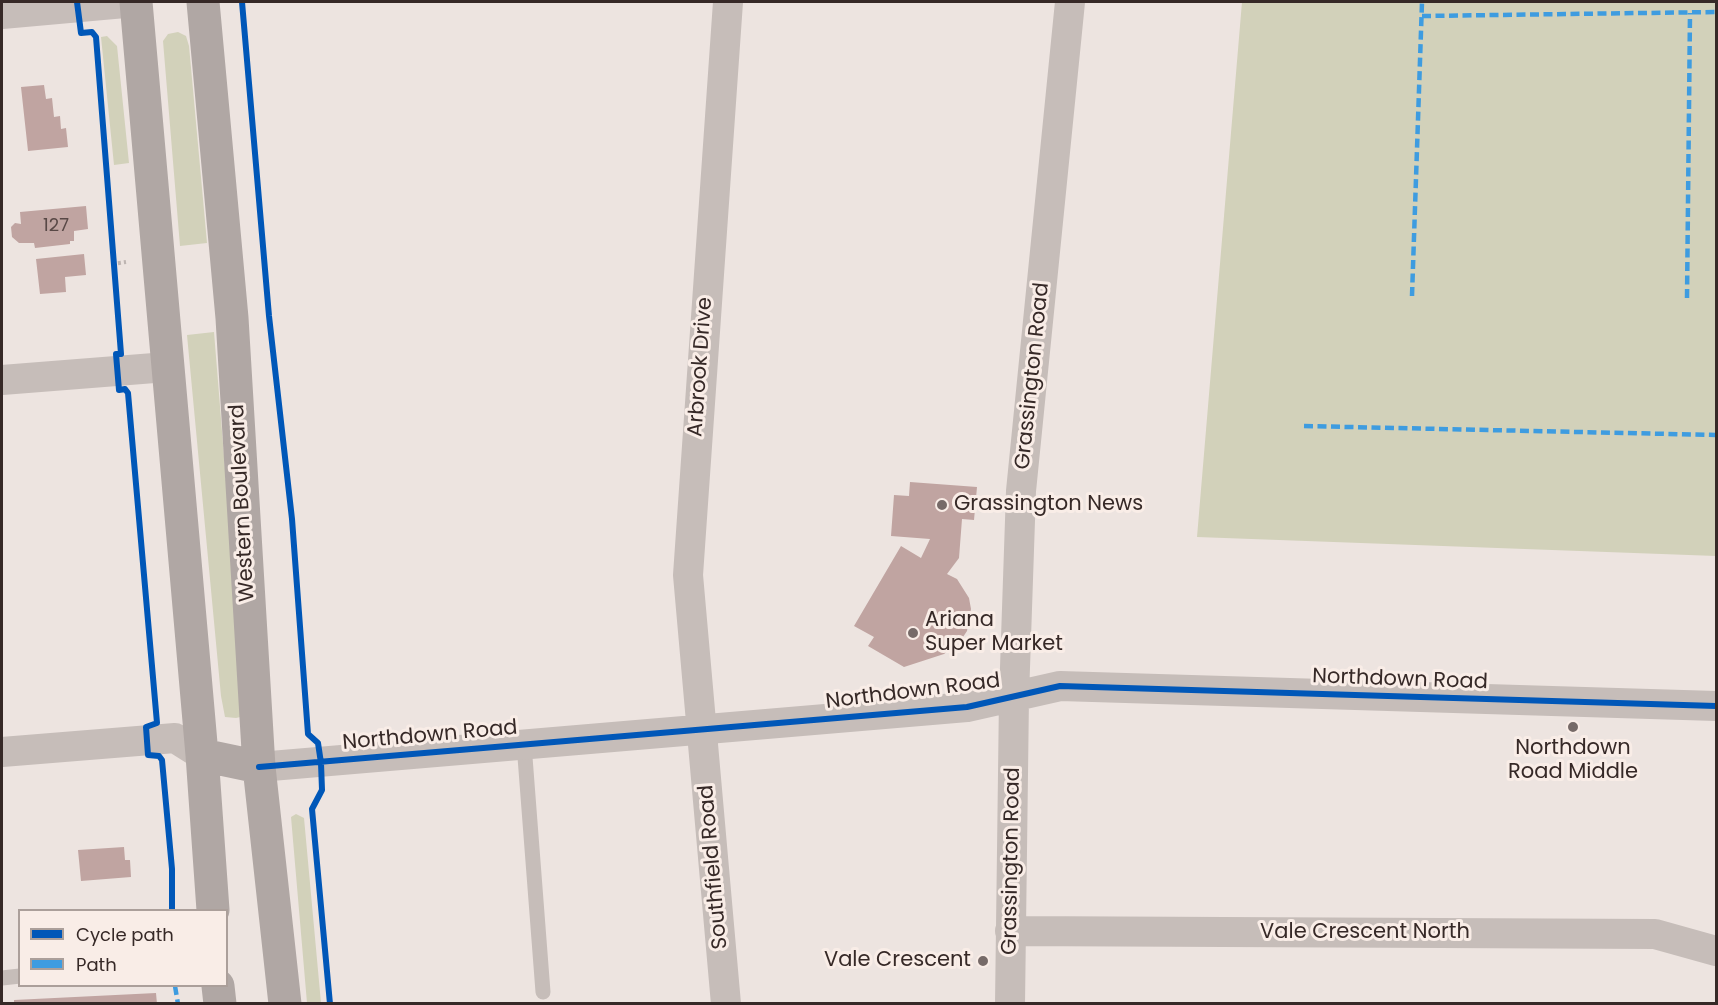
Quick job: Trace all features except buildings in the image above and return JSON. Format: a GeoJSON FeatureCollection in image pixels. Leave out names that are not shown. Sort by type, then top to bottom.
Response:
{"type":"FeatureCollection","features":[{"type":"Feature","properties":{"kind":"highway"},"geometry":{"type":"LineString","coordinates":[[137,2],[202,755],[213,909]]}},
{"type":"Feature","properties":{"kind":"highway","name":"Western Boulevard"},"geometry":{"type":"LineString","coordinates":[[203,2],[232,318],[259,767],[285,1004]]}},
{"type":"Feature","properties":{"kind":"highway"},"geometry":{"type":"LineString","coordinates":[[202,755],[259,767]]}},
{"type":"Feature","properties":{"kind":"highway"},"geometry":{"type":"LineString","coordinates":[[274,1004],[277,943]]}},
{"type":"Feature","properties":{"kind":"highway"},"geometry":{"type":"LineString","coordinates":[[218,987],[220,1004]]}},
{"type":"Feature","properties":{"kind":"street"},"geometry":{"type":"LineString","coordinates":[[2,14],[137,2]]}},
{"type":"Feature","properties":{"kind":"street","name":"Arbrook Drive"},"geometry":{"type":"LineString","coordinates":[[703,731],[688,574],[689,531],[728,2]]}},
{"type":"Feature","properties":{"kind":"street","name":"Grassington Road"},"geometry":{"type":"LineString","coordinates":[[1010,1004],[1014,697],[1021,491],[1070,2]]}},
{"type":"Feature","properties":{"kind":"street"},"geometry":{"type":"LineString","coordinates":[[2,380],[167,367]]}},
{"type":"Feature","properties":{"kind":"street","name":"Northdown Road"},"geometry":{"type":"LineString","coordinates":[[259,767],[703,731],[968,706],[1060,686],[1716,706]]}},
{"type":"Feature","properties":{"kind":"street","name":"Southfield Road"},"geometry":{"type":"LineString","coordinates":[[703,731],[726,1004]]}},
{"type":"Feature","properties":{"kind":"street"},"geometry":{"type":"LineString","coordinates":[[2,752],[175,738],[202,755]]}},
{"type":"Feature","properties":{"kind":"street","name":"Vale Crescent North"},"geometry":{"type":"LineString","coordinates":[[1010,932],[1655,934],[1716,951]]}},
{"type":"Feature","properties":{"kind":"lane"},"geometry":{"type":"LineString","coordinates":[[524,744],[543,992]]}},
{"type":"Feature","properties":{"kind":"lane"},"geometry":{"type":"LineString","coordinates":[[2,978],[18,976]]}},
{"type":"Feature","properties":{"kind":"green space"},"geometry":{"type":"Polygon","coordinates":[[[1242,2],[1716,2],[1716,556],[1197,537],[1242,2]]]}},
{"type":"Feature","properties":{"kind":"green space"},"geometry":{"type":"Polygon","coordinates":[[[178,32],[186,36],[189,46],[207,243],[180,246],[163,41],[168,34],[178,32]]]}},
{"type":"Feature","properties":{"kind":"green space"},"geometry":{"type":"Polygon","coordinates":[[[107,36],[117,46],[129,163],[114,165],[101,37],[107,36]]]}},
{"type":"Feature","properties":{"kind":"green space"},"geometry":{"type":"Polygon","coordinates":[[[214,332],[245,716],[236,718],[225,717],[221,696],[187,335],[214,332]]]}},
{"type":"Feature","properties":{"kind":"green space"},"geometry":{"type":"Polygon","coordinates":[[[296,814],[304,818],[321,1003],[307,1003],[291,817],[296,814]]]}},
{"type":"Feature","properties":{"kind":"marked path"},"geometry":{"type":"LineString","coordinates":[[1412,296],[1422,2]]}},
{"type":"Feature","properties":{"kind":"marked path"},"geometry":{"type":"LineString","coordinates":[[1422,16],[1716,12]]}},
{"type":"Feature","properties":{"kind":"marked path"},"geometry":{"type":"LineString","coordinates":[[1687,298],[1690,13]]}},
{"type":"Feature","properties":{"kind":"marked path"},"geometry":{"type":"LineString","coordinates":[[1304,426],[1716,435]]}},
{"type":"Feature","properties":{"kind":"marked path"},"geometry":{"type":"LineString","coordinates":[[175,987],[178,1004]]}},
{"type":"Feature","properties":{"kind":"cycle path"},"geometry":{"type":"LineString","coordinates":[[77,2],[81,33],[92,32],[96,37],[121,354],[116,354],[119,390],[125,389],[128,393],[157,723],[146,727],[148,755],[159,756],[162,760],[172,869],[172,909]]}},
{"type":"Feature","properties":{"kind":"cycle path"},"geometry":{"type":"LineString","coordinates":[[242,2],[269,316],[292,519],[308,734],[318,743],[321,763],[322,790],[312,809],[330,1004]]}},
{"type":"Feature","properties":{"kind":"cycle path"},"geometry":{"type":"LineString","coordinates":[[259,767],[967,707],[1060,686],[1716,706]]}},
{"type":"Feature","properties":{"kind":"place","name":"Grassington News"},"geometry":{"type":"Point","coordinates":[942,505]}},
{"type":"Feature","properties":{"kind":"place","name":"Ariana Super Market"},"geometry":{"type":"Point","coordinates":[913,633]}},
{"type":"Feature","properties":{"kind":"place","name":"Northdown Road Middle"},"geometry":{"type":"Point","coordinates":[1573,727]}},
{"type":"Feature","properties":{"kind":"place","name":"Vale Crescent"},"geometry":{"type":"Point","coordinates":[983,961]}}]}
